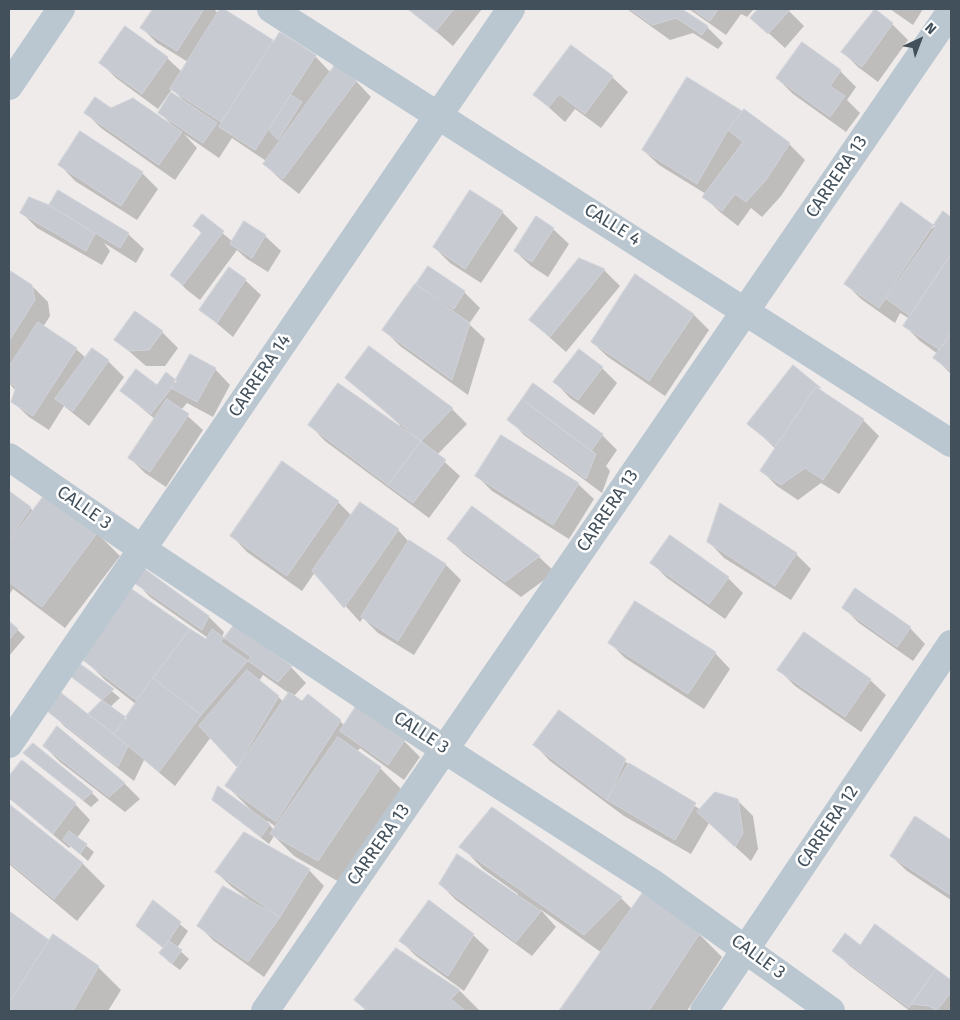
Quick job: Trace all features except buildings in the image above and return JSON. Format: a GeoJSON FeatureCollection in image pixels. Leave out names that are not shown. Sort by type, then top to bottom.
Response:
{"type":"FeatureCollection","features":[{"type":"Feature","properties":{"kind":"street"},"geometry":{"type":"LineString","coordinates":[[9,86],[61,9]]}},
{"type":"Feature","properties":{"kind":"street","name":"CALLE 4"},"geometry":{"type":"LineString","coordinates":[[271,9],[951,443]]}},
{"type":"Feature","properties":{"kind":"street","name":"CARRERA 14"},"geometry":{"type":"LineString","coordinates":[[9,744],[511,9]]}},
{"type":"Feature","properties":{"kind":"street","name":"CARRERA 13"},"geometry":{"type":"LineString","coordinates":[[265,1011],[951,11]]}},
{"type":"Feature","properties":{"kind":"street","name":"CALLE 3"},"geometry":{"type":"LineString","coordinates":[[9,457],[445,750],[651,882],[746,948],[831,1011]]}},
{"type":"Feature","properties":{"kind":"street","name":"CARRERA 12"},"geometry":{"type":"LineString","coordinates":[[704,1011],[951,644]]}}]}
